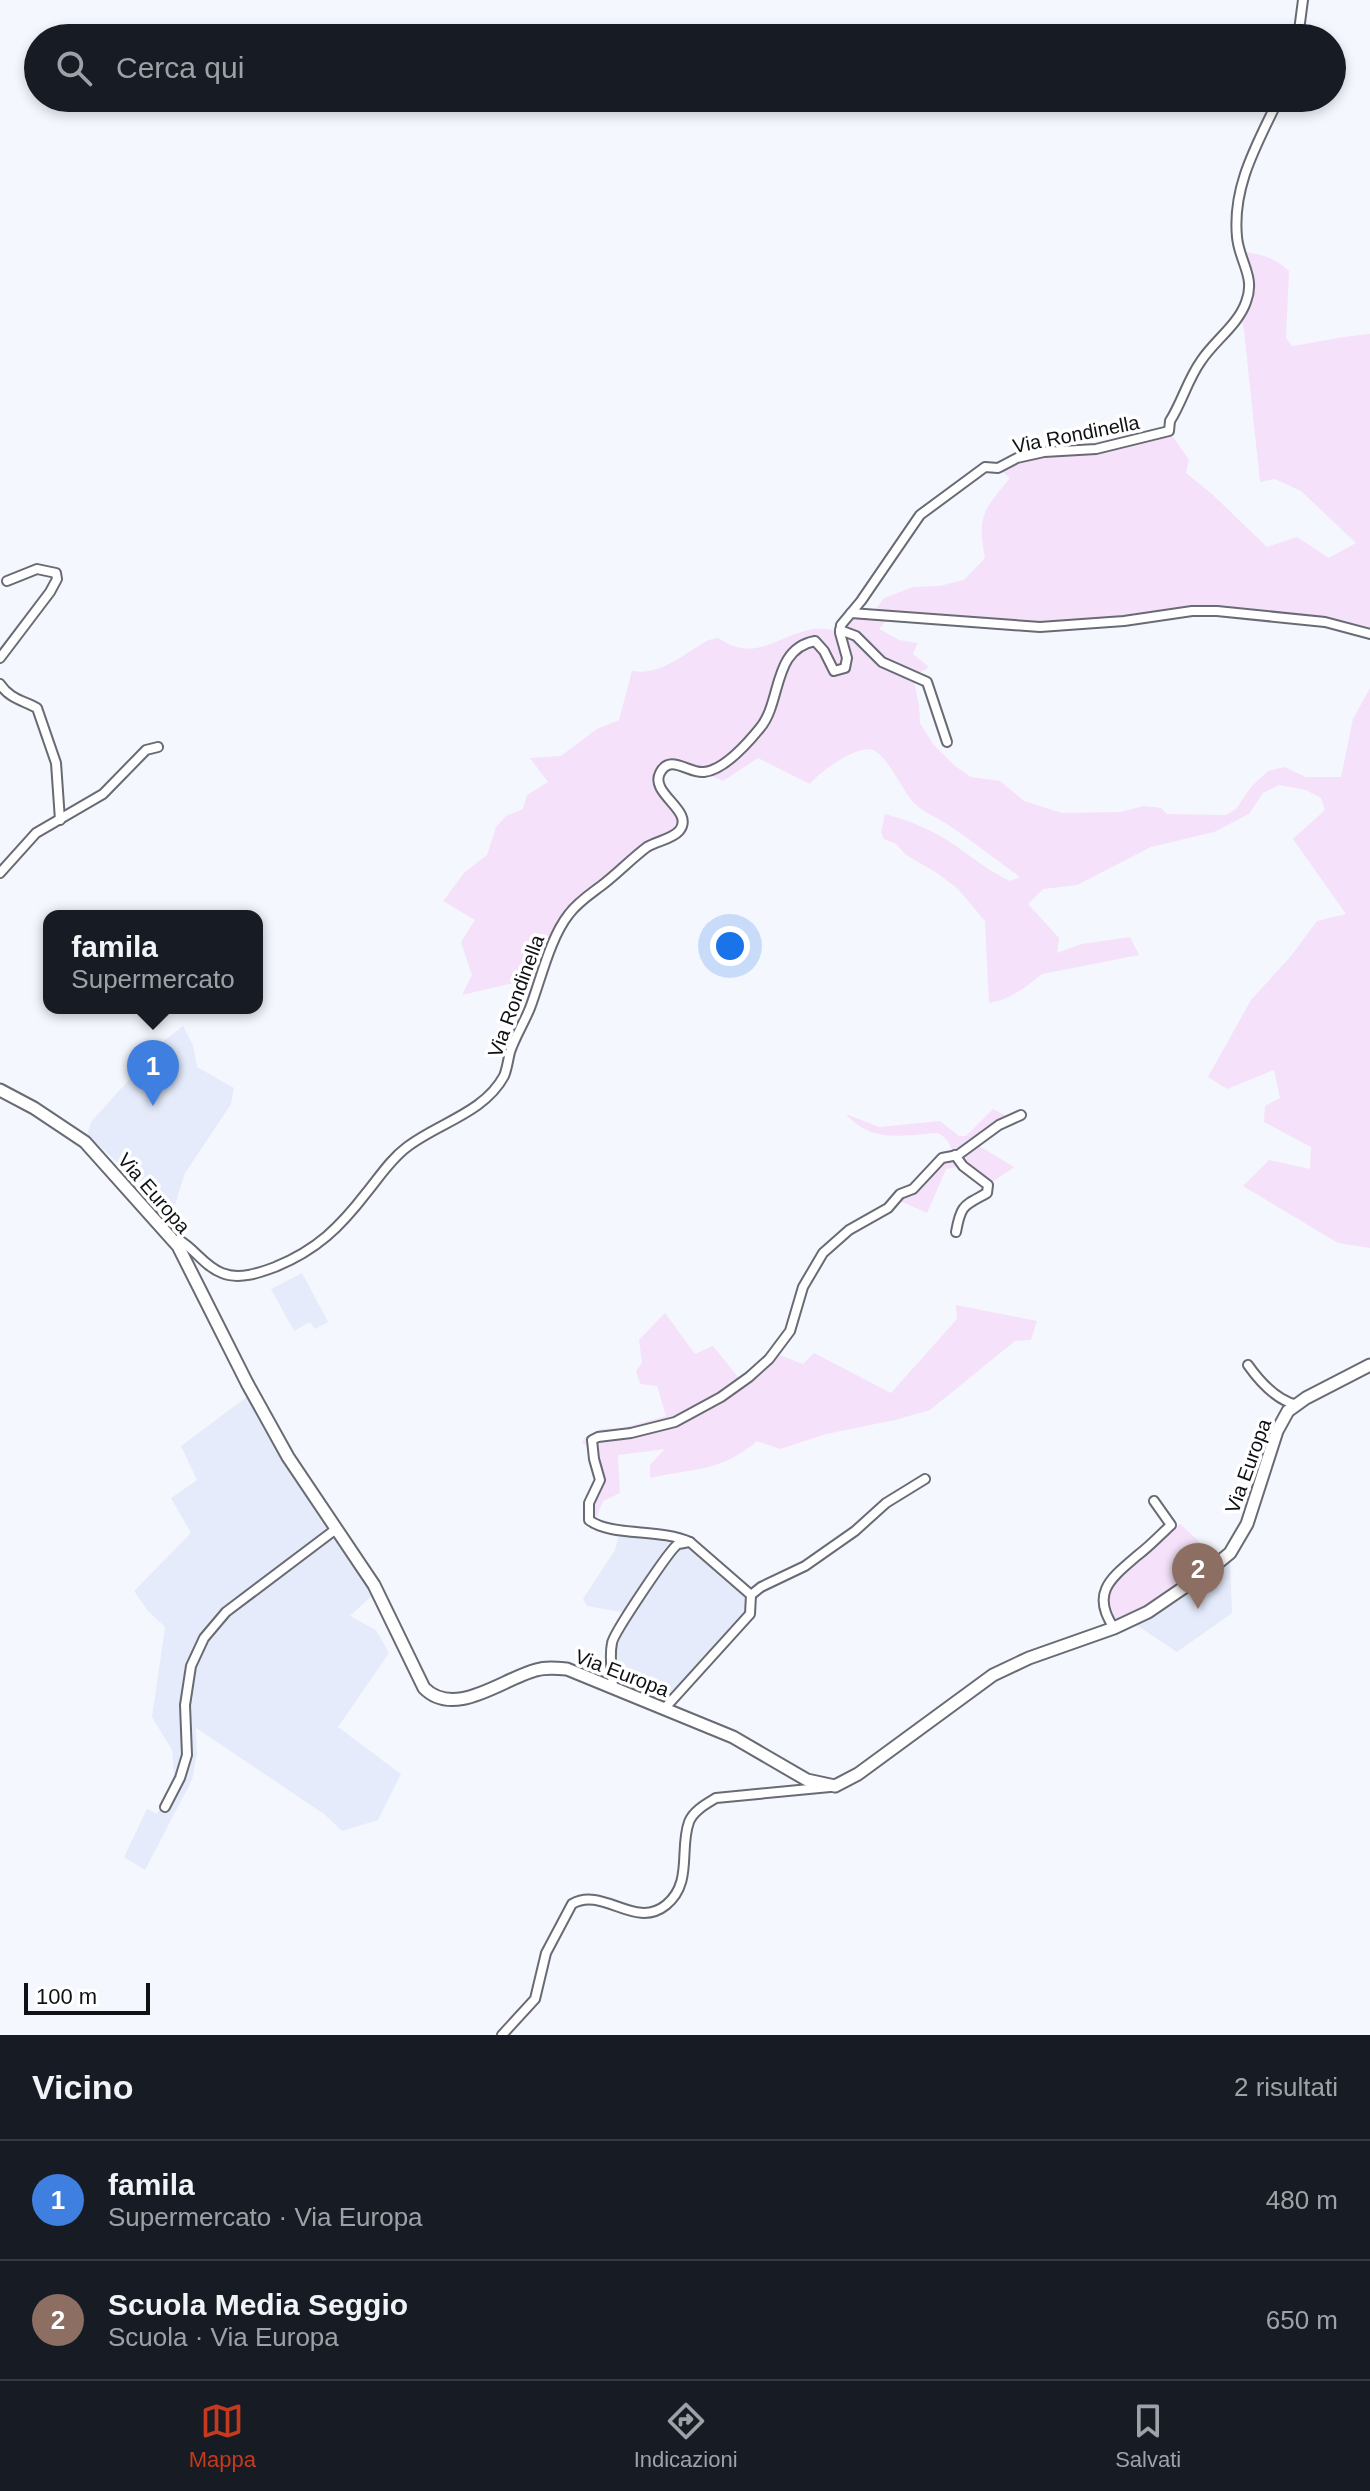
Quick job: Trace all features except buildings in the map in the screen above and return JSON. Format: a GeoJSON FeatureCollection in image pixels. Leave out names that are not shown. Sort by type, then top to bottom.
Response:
{"type":"FeatureCollection","features":[{"type":"Feature","properties":{"kind":"main road","name":"Via Europa"},"geometry":{"type":"LineString","coordinates":[[0,1090],[85,1142],[174,1241],[288,1457],[373,1583],[424,1688],[433,1697],[442,1700],[467,1697],[539,1668],[567,1669],[733,1737],[807,1780],[835,1786],[858,1774],[993,1675],[1029,1658],[1114,1628],[1178,1594],[1230,1553],[1247,1524],[1277,1431],[1288,1411],[1306,1398],[1370,1365]]}},
{"type":"Feature","properties":{"kind":"street"},"geometry":{"type":"LineString","coordinates":[[1300,24],[1303,0]]}},
{"type":"Feature","properties":{"kind":"street","name":"Via Rondinella"},"geometry":{"type":"LineString","coordinates":[[174,1241],[188,1245],[214,1269],[235,1276],[265,1271],[295,1258],[324,1240],[408,1146],[459,1117],[494,1090],[505,1074],[510,1051],[529,1012],[557,931],[566,918],[577,903],[646,848],[679,832],[682,824],[680,815],[659,787],[659,774],[665,767],[675,764],[697,772],[707,772],[741,749],[763,725],[786,661],[805,643],[815,641],[834,671],[845,668],[847,658],[841,625],[920,515],[985,467],[998,468],[1017,458],[1044,452],[1096,449],[1169,431],[1170,421],[1199,363],[1246,304],[1250,276],[1239,252],[1237,204],[1244,173],[1272,112]]}},
{"type":"Feature","properties":{"kind":"street"},"geometry":{"type":"LineString","coordinates":[[0,658],[57,579],[56,573],[37,569],[7,581]]}},
{"type":"Feature","properties":{"kind":"street"},"geometry":{"type":"LineString","coordinates":[[851,613],[1040,627],[1217,611],[1325,622],[1370,634]]}},
{"type":"Feature","properties":{"kind":"street"},"geometry":{"type":"LineString","coordinates":[[840,630],[856,636],[882,662],[927,682],[947,742]]}},
{"type":"Feature","properties":{"kind":"street"},"geometry":{"type":"LineString","coordinates":[[0,684],[6,693],[18,701],[37,708],[56,763],[60,820]]}},
{"type":"Feature","properties":{"kind":"street"},"geometry":{"type":"LineString","coordinates":[[0,873],[36,833],[103,794],[146,750],[158,747]]}},
{"type":"Feature","properties":{"kind":"street"},"geometry":{"type":"LineString","coordinates":[[751,1595],[690,1542],[670,1535],[608,1528],[589,1520],[589,1503],[600,1480],[592,1440],[656,1429],[675,1422],[721,1397],[749,1377],[769,1359],[790,1331],[803,1287],[823,1253],[849,1230],[888,1208],[900,1194],[913,1189],[942,1158],[976,1144],[999,1125],[1021,1115]]}},
{"type":"Feature","properties":{"kind":"street"},"geometry":{"type":"LineString","coordinates":[[955,1155],[963,1166],[988,1185],[987,1193],[966,1203],[960,1211],[956,1232]]}},
{"type":"Feature","properties":{"kind":"street"},"geometry":{"type":"LineString","coordinates":[[1248,1365],[1285,1402],[1297,1405]]}},
{"type":"Feature","properties":{"kind":"street"},"geometry":{"type":"LineString","coordinates":[[664,1709],[744,1623],[750,1614],[751,1595],[805,1566],[855,1531],[886,1503],[925,1479]]}},
{"type":"Feature","properties":{"kind":"street"},"geometry":{"type":"LineString","coordinates":[[1114,1628],[1106,1617],[1104,1606],[1108,1581],[1171,1525],[1154,1501]]}},
{"type":"Feature","properties":{"kind":"street"},"geometry":{"type":"LineString","coordinates":[[165,1807],[180,1778],[187,1755],[185,1705],[191,1666],[204,1638],[226,1612],[336,1529]]}},
{"type":"Feature","properties":{"kind":"street"},"geometry":{"type":"LineString","coordinates":[[613,1687],[612,1641],[616,1631],[666,1556],[678,1544],[690,1542]]}},
{"type":"Feature","properties":{"kind":"street"},"geometry":{"type":"LineString","coordinates":[[502,2035],[535,1999],[546,1953],[572,1904],[580,1899],[593,1899],[648,1914],[666,1905],[679,1889],[689,1822],[701,1806],[716,1798],[835,1786]]}},
{"type":"Feature","properties":{"kind":"shaded area"},"geometry":{"type":"Polygon","coordinates":[[[1239,252],[1266,257],[1289,271],[1286,338],[1292,346],[1370,334],[1370,634],[1357,629],[1217,611],[1040,627],[891,615],[879,629],[899,640],[918,643],[913,654],[929,667],[913,677],[920,723],[933,744],[971,777],[1000,781],[1024,801],[1062,813],[1120,812],[1144,806],[1161,808],[1167,814],[1226,815],[1236,809],[1251,787],[1268,771],[1284,767],[1306,777],[1341,777],[1353,719],[1370,688],[1370,1248],[1338,1243],[1243,1186],[1269,1160],[1310,1169],[1311,1147],[1264,1122],[1265,1106],[1280,1098],[1274,1070],[1227,1089],[1208,1077],[1251,1000],[1291,956],[1317,921],[1346,914],[1293,839],[1325,810],[1321,798],[1306,790],[1279,785],[1263,793],[1249,814],[1214,832],[1151,847],[1077,885],[1043,889],[1028,904],[1059,938],[1057,953],[1082,944],[1130,937],[1139,955],[1042,974],[1010,996],[989,1003],[985,921],[958,889],[906,855],[896,844],[884,839],[881,832],[885,814],[935,833],[1010,881],[1020,877],[946,823],[918,807],[878,753],[866,749],[849,755],[830,766],[810,784],[758,758],[723,781],[695,771],[665,767],[658,781],[680,815],[679,832],[657,841],[568,916],[540,981],[530,979],[462,995],[472,975],[461,942],[475,920],[443,901],[465,872],[487,855],[496,827],[506,816],[523,809],[527,795],[548,782],[530,758],[561,756],[597,729],[619,720],[632,671],[663,667],[709,640],[718,638],[731,645],[753,648],[812,629],[840,630],[851,613],[873,613],[884,598],[913,587],[939,586],[964,580],[985,558],[982,532],[984,514],[1010,478],[998,468],[1017,458],[1169,431],[1189,460],[1186,473],[1267,547],[1297,537],[1329,558],[1356,543],[1301,491],[1275,479],[1260,482],[1240,314],[1249,291],[1239,252]]]}},
{"type":"Feature","properties":{"kind":"shaded area"},"geometry":{"type":"Polygon","coordinates":[[[183,1026],[193,1045],[197,1067],[234,1088],[231,1104],[185,1173],[172,1214],[172,1230],[116,1161],[87,1135],[91,1122],[165,1040],[183,1026]]]}},
{"type":"Feature","properties":{"kind":"shaded area"},"geometry":{"type":"Polygon","coordinates":[[[993,1109],[1013,1119],[976,1144],[1014,1167],[988,1185],[963,1166],[946,1169],[927,1213],[898,1200],[951,1156],[947,1140],[938,1133],[877,1134],[856,1124],[846,1114],[879,1127],[940,1121],[959,1136],[966,1136],[993,1109]]]}},
{"type":"Feature","properties":{"kind":"shaded area"},"geometry":{"type":"Polygon","coordinates":[[[302,1273],[328,1322],[315,1329],[310,1322],[294,1331],[271,1289],[302,1273]]]}},
{"type":"Feature","properties":{"kind":"shaded area"},"geometry":{"type":"Polygon","coordinates":[[[956,1305],[1037,1321],[1031,1340],[1015,1341],[930,1410],[895,1420],[826,1434],[780,1449],[757,1441],[719,1464],[650,1478],[650,1465],[665,1449],[618,1455],[620,1493],[603,1501],[594,1524],[587,1513],[600,1480],[593,1449],[582,1443],[584,1438],[600,1429],[623,1428],[666,1416],[657,1386],[640,1384],[636,1371],[642,1363],[639,1340],[665,1313],[695,1354],[713,1346],[742,1382],[774,1353],[803,1364],[814,1353],[891,1393],[957,1319],[956,1305]]]}},
{"type":"Feature","properties":{"kind":"shaded area"},"geometry":{"type":"Polygon","coordinates":[[[252,1393],[377,1591],[350,1616],[376,1630],[389,1653],[338,1727],[401,1774],[378,1820],[342,1831],[324,1814],[196,1728],[197,1754],[192,1780],[145,1870],[124,1857],[147,1809],[157,1814],[174,1774],[172,1750],[152,1717],[165,1627],[148,1611],[134,1591],[191,1533],[171,1498],[197,1480],[181,1446],[252,1393]]]}},
{"type":"Feature","properties":{"kind":"shaded area"},"geometry":{"type":"Polygon","coordinates":[[[1180,1524],[1220,1561],[1114,1628],[1104,1592],[1166,1530],[1170,1532],[1180,1524]]]}},
{"type":"Feature","properties":{"kind":"shaded area"},"geometry":{"type":"Polygon","coordinates":[[[619,1534],[648,1535],[688,1547],[745,1596],[747,1603],[747,1612],[664,1704],[616,1684],[615,1642],[632,1614],[587,1606],[583,1599],[615,1550],[619,1534]]]}},
{"type":"Feature","properties":{"kind":"shaded area"},"geometry":{"type":"Polygon","coordinates":[[[1230,1563],[1232,1613],[1177,1652],[1135,1624],[1172,1605],[1230,1563]]]}},
{"type":"Feature","properties":{"kind":"place","name":"famila"},"geometry":{"type":"Point","coordinates":[153,1106]}},
{"type":"Feature","properties":{"kind":"place","name":"Scuola Media Seggio"},"geometry":{"type":"Point","coordinates":[1198,1609]}}]}
